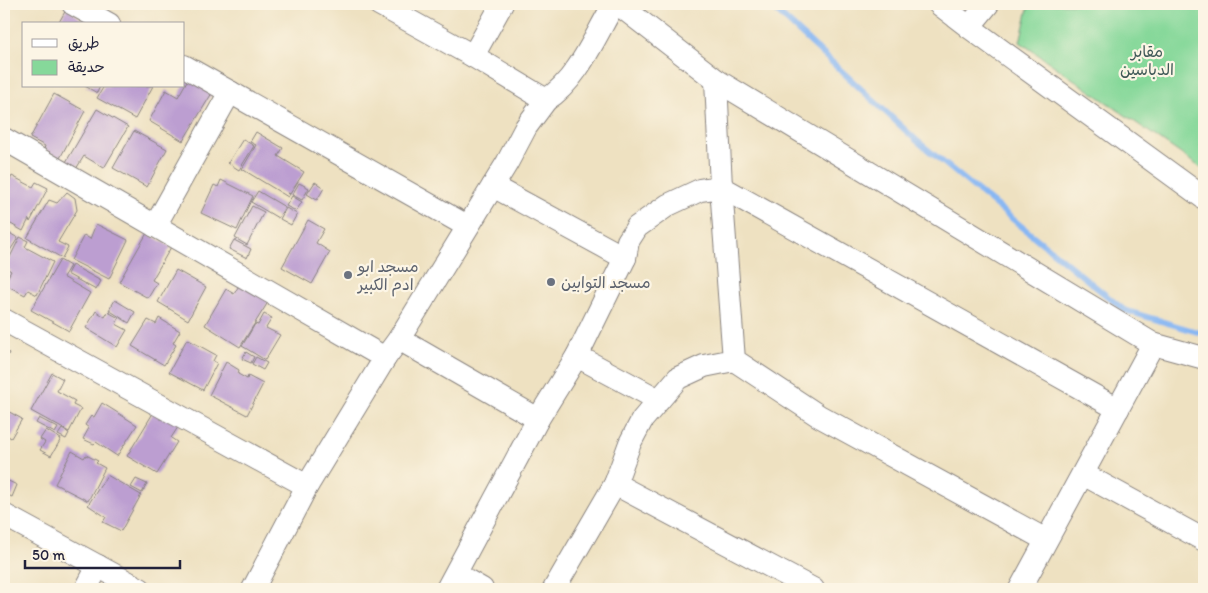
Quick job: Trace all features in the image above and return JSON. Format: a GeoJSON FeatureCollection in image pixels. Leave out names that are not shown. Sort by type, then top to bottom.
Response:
{"type":"FeatureCollection","features":[{"type":"Feature","properties":{"kind":"street"},"geometry":{"type":"LineString","coordinates":[[73,4],[105,22]]}},
{"type":"Feature","properties":{"kind":"street"},"geometry":{"type":"LineString","coordinates":[[379,4],[473,56],[546,100]]}},
{"type":"Feature","properties":{"kind":"street"},"geometry":{"type":"LineString","coordinates":[[473,56],[502,4]]}},
{"type":"Feature","properties":{"kind":"street"},"geometry":{"type":"LineString","coordinates":[[253,589],[307,486],[493,186],[526,127],[546,100],[567,83],[614,4]]}},
{"type":"Feature","properties":{"kind":"street"},"geometry":{"type":"LineString","coordinates":[[618,4],[716,80],[1153,344],[1204,358]]}},
{"type":"Feature","properties":{"kind":"street"},"geometry":{"type":"LineString","coordinates":[[939,4],[1204,198]]}},
{"type":"Feature","properties":{"kind":"street"},"geometry":{"type":"LineString","coordinates":[[969,27],[988,4]]}},
{"type":"Feature","properties":{"kind":"street"},"geometry":{"type":"LineString","coordinates":[[185,67],[468,226]]}},
{"type":"Feature","properties":{"kind":"street"},"geometry":{"type":"LineString","coordinates":[[716,80],[721,187],[734,360]]}},
{"type":"Feature","properties":{"kind":"street"},"geometry":{"type":"LineString","coordinates":[[155,226],[230,92]]}},
{"type":"Feature","properties":{"kind":"street"},"geometry":{"type":"LineString","coordinates":[[4,139],[385,358]]}},
{"type":"Feature","properties":{"kind":"street"},"geometry":{"type":"LineString","coordinates":[[493,186],[625,258]]}},
{"type":"Feature","properties":{"kind":"street"},"geometry":{"type":"LineString","coordinates":[[482,589],[451,581],[538,419],[578,356],[625,258],[628,241],[637,227],[668,206],[700,190],[721,187],[1118,409]]}},
{"type":"Feature","properties":{"kind":"street"},"geometry":{"type":"LineString","coordinates":[[4,320],[307,486]]}},
{"type":"Feature","properties":{"kind":"street"},"geometry":{"type":"LineString","coordinates":[[399,339],[538,419]]}},
{"type":"Feature","properties":{"kind":"street"},"geometry":{"type":"LineString","coordinates":[[1020,589],[1153,344]]}},
{"type":"Feature","properties":{"kind":"street"},"geometry":{"type":"LineString","coordinates":[[578,356],[659,400]]}},
{"type":"Feature","properties":{"kind":"street"},"geometry":{"type":"LineString","coordinates":[[554,589],[615,484],[642,420],[678,378],[704,366],[734,360],[819,416],[1046,540]]}},
{"type":"Feature","properties":{"kind":"street"},"geometry":{"type":"LineString","coordinates":[[1083,474],[1204,540]]}},
{"type":"Feature","properties":{"kind":"street"},"geometry":{"type":"LineString","coordinates":[[615,484],[813,589]]}},
{"type":"Feature","properties":{"kind":"street"},"geometry":{"type":"LineString","coordinates":[[4,515],[140,589]]}},
{"type":"Feature","properties":{"kind":"street"},"geometry":{"type":"LineString","coordinates":[[86,589],[98,566]]}},
{"type":"Feature","properties":{"kind":"green space","name":"مقابر الدباسين"},"geometry":{"type":"Polygon","coordinates":[[[1029,4],[1204,4],[1204,170],[1020,42],[1029,4]]]}},
{"type":"Feature","properties":{"kind":"building"},"geometry":{"type":"Polygon","coordinates":[[[67,8],[84,22],[59,22],[67,8]]]}},
{"type":"Feature","properties":{"kind":"building"},"geometry":{"type":"Polygon","coordinates":[[[188,79],[212,93],[183,141],[149,121],[166,90],[178,97],[183,88],[185,88],[188,79]]]}},
{"type":"Feature","properties":{"kind":"building"},"geometry":{"type":"Polygon","coordinates":[[[88,88],[99,88],[97,93],[88,88]]]}},
{"type":"Feature","properties":{"kind":"building"},"geometry":{"type":"Polygon","coordinates":[[[103,88],[152,88],[135,119],[97,98],[103,88]]]}},
{"type":"Feature","properties":{"kind":"building"},"geometry":{"type":"Polygon","coordinates":[[[54,94],[85,111],[60,158],[44,149],[45,146],[30,138],[54,94]]]}},
{"type":"Feature","properties":{"kind":"building"},"geometry":{"type":"Polygon","coordinates":[[[97,109],[128,127],[104,168],[84,156],[76,169],[66,162],[97,109]]]}},
{"type":"Feature","properties":{"kind":"building"},"geometry":{"type":"Polygon","coordinates":[[[134,131],[167,149],[147,187],[113,168],[134,131]]]}},
{"type":"Feature","properties":{"kind":"building"},"geometry":{"type":"Polygon","coordinates":[[[256,132],[283,148],[278,156],[304,172],[288,197],[242,169],[256,145],[250,142],[256,132]]]}},
{"type":"Feature","properties":{"kind":"building"},"geometry":{"type":"Polygon","coordinates":[[[243,139],[254,146],[239,170],[228,163],[243,139]]]}},
{"type":"Feature","properties":{"kind":"building"},"geometry":{"type":"Polygon","coordinates":[[[12,176],[33,187],[36,182],[48,188],[30,222],[29,219],[23,231],[4,220],[4,192],[12,176]]]}},
{"type":"Feature","properties":{"kind":"building"},"geometry":{"type":"Polygon","coordinates":[[[221,180],[253,196],[237,230],[201,213],[214,185],[218,187],[221,180]]]}},
{"type":"Feature","properties":{"kind":"building"},"geometry":{"type":"Polygon","coordinates":[[[315,182],[324,188],[317,200],[307,194],[315,182]]]}},
{"type":"Feature","properties":{"kind":"building"},"geometry":{"type":"Polygon","coordinates":[[[299,183],[309,188],[302,200],[292,195],[299,183]]]}},
{"type":"Feature","properties":{"kind":"building"},"geometry":{"type":"Polygon","coordinates":[[[258,191],[285,207],[278,218],[251,202],[258,191]]]}},
{"type":"Feature","properties":{"kind":"building"},"geometry":{"type":"Polygon","coordinates":[[[67,192],[75,198],[77,210],[58,242],[68,247],[62,258],[27,238],[49,200],[57,203],[67,192]]]}},
{"type":"Feature","properties":{"kind":"building"},"geometry":{"type":"Polygon","coordinates":[[[292,196],[302,202],[296,211],[286,206],[292,196]]]}},
{"type":"Feature","properties":{"kind":"building"},"geometry":{"type":"Polygon","coordinates":[[[252,206],[264,212],[247,245],[235,238],[252,206]]]}},
{"type":"Feature","properties":{"kind":"building"},"geometry":{"type":"Polygon","coordinates":[[[286,208],[297,214],[291,225],[280,219],[286,208]]]}},
{"type":"Feature","properties":{"kind":"building"},"geometry":{"type":"Polygon","coordinates":[[[308,220],[324,229],[316,243],[330,252],[312,284],[282,267],[308,220]]]}},
{"type":"Feature","properties":{"kind":"building"},"geometry":{"type":"Polygon","coordinates":[[[96,224],[128,240],[109,279],[71,260],[84,235],[90,239],[96,224]]]}},
{"type":"Feature","properties":{"kind":"building"},"geometry":{"type":"Polygon","coordinates":[[[4,230],[18,238],[4,260],[4,230]]]}},
{"type":"Feature","properties":{"kind":"building"},"geometry":{"type":"Polygon","coordinates":[[[147,233],[171,247],[152,280],[157,283],[148,298],[119,282],[147,233]]]}},
{"type":"Feature","properties":{"kind":"building"},"geometry":{"type":"Polygon","coordinates":[[[20,237],[28,241],[25,247],[53,262],[37,295],[28,290],[25,295],[4,284],[11,271],[5,267],[20,237]]]}},
{"type":"Feature","properties":{"kind":"building"},"geometry":{"type":"Polygon","coordinates":[[[234,240],[251,249],[247,258],[229,249],[234,240]]]}},
{"type":"Feature","properties":{"kind":"building"},"geometry":{"type":"Polygon","coordinates":[[[60,260],[70,266],[63,277],[90,293],[69,331],[31,310],[60,260]]]}},
{"type":"Feature","properties":{"kind":"building"},"geometry":{"type":"Polygon","coordinates":[[[72,265],[101,281],[96,290],[67,274],[72,265]]]}},
{"type":"Feature","properties":{"kind":"building"},"geometry":{"type":"Polygon","coordinates":[[[176,270],[206,287],[188,320],[158,302],[176,270]]]}},
{"type":"Feature","properties":{"kind":"building"},"geometry":{"type":"Polygon","coordinates":[[[241,282],[270,299],[240,347],[205,325],[226,289],[234,294],[241,282]]]}},
{"type":"Feature","properties":{"kind":"building"},"geometry":{"type":"Polygon","coordinates":[[[115,300],[135,312],[129,323],[109,310],[115,300]]]}},
{"type":"Feature","properties":{"kind":"building"},"geometry":{"type":"Polygon","coordinates":[[[96,311],[105,317],[108,312],[119,318],[116,324],[127,330],[117,347],[86,328],[96,311]]]}},
{"type":"Feature","properties":{"kind":"building"},"geometry":{"type":"Polygon","coordinates":[[[264,314],[272,318],[266,328],[280,335],[265,360],[242,346],[255,324],[258,325],[264,314]]]}},
{"type":"Feature","properties":{"kind":"building"},"geometry":{"type":"Polygon","coordinates":[[[159,318],[180,331],[173,343],[176,345],[164,365],[132,346],[148,320],[156,324],[159,318]]]}},
{"type":"Feature","properties":{"kind":"building"},"geometry":{"type":"Polygon","coordinates":[[[187,339],[216,355],[213,361],[217,363],[203,390],[169,372],[187,339]]]}},
{"type":"Feature","properties":{"kind":"building"},"geometry":{"type":"Polygon","coordinates":[[[4,349],[9,353],[4,362],[4,349]]]}},
{"type":"Feature","properties":{"kind":"building"},"geometry":{"type":"Polygon","coordinates":[[[246,352],[254,357],[251,363],[242,359],[246,352]]]}},
{"type":"Feature","properties":{"kind":"building"},"geometry":{"type":"Polygon","coordinates":[[[256,357],[267,363],[263,370],[252,364],[256,357]]]}},
{"type":"Feature","properties":{"kind":"building"},"geometry":{"type":"Polygon","coordinates":[[[226,362],[239,370],[238,374],[247,379],[248,376],[263,384],[247,415],[209,395],[226,362]]]}},
{"type":"Feature","properties":{"kind":"building"},"geometry":{"type":"Polygon","coordinates":[[[52,373],[63,379],[57,391],[75,401],[73,405],[81,409],[69,432],[31,411],[52,373]]]}},
{"type":"Feature","properties":{"kind":"building"},"geometry":{"type":"Polygon","coordinates":[[[102,403],[137,425],[117,456],[96,442],[94,444],[83,439],[89,428],[85,425],[91,416],[94,417],[102,403]]]}},
{"type":"Feature","properties":{"kind":"building"},"geometry":{"type":"Polygon","coordinates":[[[4,409],[22,419],[11,438],[8,436],[4,443],[4,409]]]}},
{"type":"Feature","properties":{"kind":"building"},"geometry":{"type":"Polygon","coordinates":[[[155,410],[180,424],[171,438],[177,442],[157,474],[127,456],[155,410]]]}},
{"type":"Feature","properties":{"kind":"building"},"geometry":{"type":"Polygon","coordinates":[[[39,418],[58,428],[55,433],[36,423],[39,418]]]}},
{"type":"Feature","properties":{"kind":"building"},"geometry":{"type":"Polygon","coordinates":[[[62,429],[69,433],[66,439],[58,435],[62,429]]]}},
{"type":"Feature","properties":{"kind":"building"},"geometry":{"type":"Polygon","coordinates":[[[46,430],[61,439],[51,456],[40,450],[45,442],[40,439],[46,430]]]}},
{"type":"Feature","properties":{"kind":"building"},"geometry":{"type":"Polygon","coordinates":[[[72,451],[84,458],[86,455],[98,461],[96,463],[105,468],[88,501],[55,484],[72,451]]]}},
{"type":"Feature","properties":{"kind":"building"},"geometry":{"type":"Polygon","coordinates":[[[107,475],[141,495],[121,531],[103,522],[106,517],[88,505],[107,475]]]}},
{"type":"Feature","properties":{"kind":"building"},"geometry":{"type":"Polygon","coordinates":[[[4,479],[17,485],[12,497],[4,493],[4,479]]]}},
{"type":"Feature","properties":{"kind":"building"},"geometry":{"type":"Polygon","coordinates":[[[136,479],[147,484],[142,493],[131,487],[136,479]]]}},
{"type":"Feature","properties":{"kind":"waterway"},"geometry":{"type":"LineString","coordinates":[[769,4],[916,140],[1124,310],[1204,334]]}},
{"type":"Feature","properties":{"kind":"place","name":"مسجد ابو ادم الكبير"},"geometry":{"type":"Point","coordinates":[348,275]}},
{"type":"Feature","properties":{"kind":"place","name":"مسجد التوابين"},"geometry":{"type":"Point","coordinates":[551,282]}}]}
